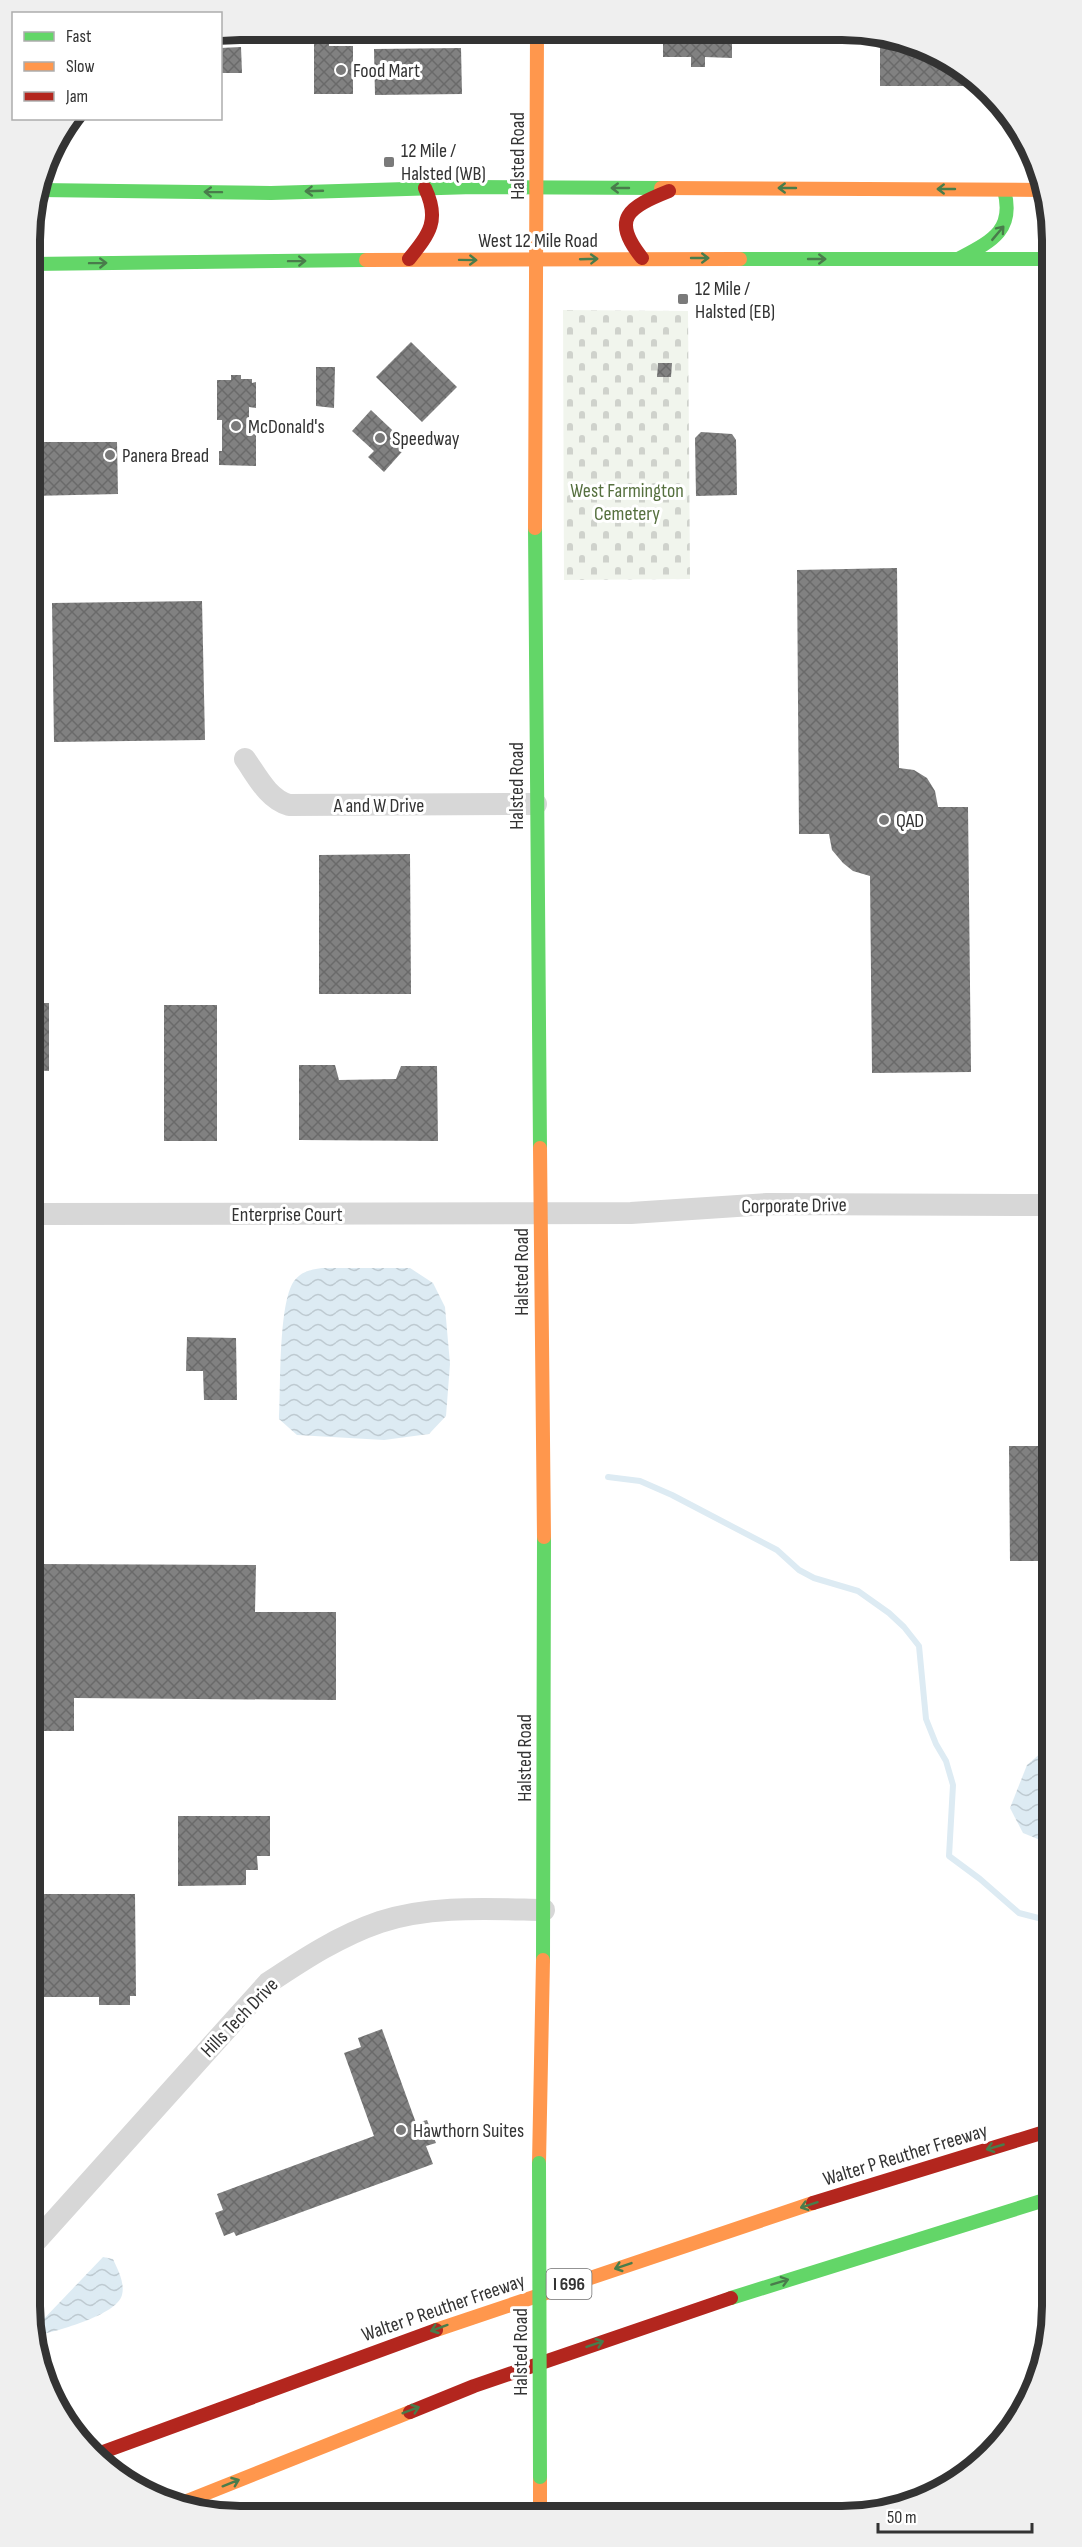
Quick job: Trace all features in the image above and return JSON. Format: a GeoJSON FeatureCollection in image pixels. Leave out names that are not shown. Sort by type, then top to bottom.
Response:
{"type":"FeatureCollection","features":[{"type":"Feature","properties":{"kind":"main road","name":"Halsted Road"},"geometry":{"type":"LineString","coordinates":[[537,40],[536,804],[541,1213],[544,1910],[539,2163],[540,2506]]}},
{"type":"Feature","properties":{"kind":"main road"},"geometry":{"type":"LineString","coordinates":[[409,259],[423,242],[434,220],[432,202],[424,188]]}},
{"type":"Feature","properties":{"kind":"main road"},"geometry":{"type":"LineString","coordinates":[[47,190],[272,193],[424,188],[1035,190]]}},
{"type":"Feature","properties":{"kind":"main road"},"geometry":{"type":"LineString","coordinates":[[642,258],[627,242],[624,224],[627,217],[631,210],[644,200],[678,188]]}},
{"type":"Feature","properties":{"kind":"main road"},"geometry":{"type":"LineString","coordinates":[[959,259],[989,243],[1004,227],[1009,201],[1004,190]]}},
{"type":"Feature","properties":{"kind":"main road","name":"West 12 Mile Road"},"geometry":{"type":"LineString","coordinates":[[41,264],[409,259],[1042,259]]}},
{"type":"Feature","properties":{"kind":"main road","name":"Walter P Reuther Freeway"},"geometry":{"type":"LineString","coordinates":[[103,2452],[455,2322],[907,2173],[1041,2133]]}},
{"type":"Feature","properties":{"kind":"main road"},"geometry":{"type":"LineString","coordinates":[[190,2500],[376,2423],[484,2382],[769,2285],[1041,2201]]}},
{"type":"Feature","properties":{"kind":"street","name":"A and W Drive"},"geometry":{"type":"LineString","coordinates":[[245,759],[273,797],[289,805],[536,804]]}},
{"type":"Feature","properties":{"kind":"street","name":"Corporate Drive"},"geometry":{"type":"LineString","coordinates":[[541,1213],[631,1212],[767,1204],[1042,1205]]}},
{"type":"Feature","properties":{"kind":"street","name":"Enterprise Court"},"geometry":{"type":"LineString","coordinates":[[41,1214],[541,1213]]}},
{"type":"Feature","properties":{"kind":"street","name":"Hills Tech Drive"},"geometry":{"type":"LineString","coordinates":[[40,2237],[268,1983],[311,1954],[357,1931],[403,1917],[435,1912],[487,1909],[544,1910]]}},
{"type":"Feature","properties":{"kind":"green space","name":"West Farmington Cemetery"},"geometry":{"type":"Polygon","coordinates":[[[563,310],[688,311],[690,579],[564,580],[563,310]]]}},
{"type":"Feature","properties":{"kind":"water"},"geometry":{"type":"Polygon","coordinates":[[[322,1268],[410,1268],[433,1283],[445,1307],[450,1364],[446,1416],[429,1434],[384,1440],[297,1435],[279,1419],[281,1347],[289,1292],[300,1275],[322,1268]]]}},
{"type":"Feature","properties":{"kind":"water"},"geometry":{"type":"Polygon","coordinates":[[[1041,1753],[1041,1840],[1023,1833],[1010,1808],[1027,1765],[1041,1753]]]}},
{"type":"Feature","properties":{"kind":"water"},"geometry":{"type":"Polygon","coordinates":[[[103,2257],[113,2259],[123,2286],[118,2302],[85,2321],[42,2334],[41,2322],[103,2257]]]}},
{"type":"Feature","properties":{"kind":"building"},"geometry":{"type":"Polygon","coordinates":[[[314,40],[329,40],[329,46],[353,46],[353,94],[314,94],[314,40]]]}},
{"type":"Feature","properties":{"kind":"building"},"geometry":{"type":"Polygon","coordinates":[[[663,40],[732,40],[732,58],[705,57],[705,67],[691,67],[691,57],[663,57],[663,40]]]}},
{"type":"Feature","properties":{"kind":"building"},"geometry":{"type":"Polygon","coordinates":[[[880,44],[930,61],[968,86],[880,86],[880,44]]]}},
{"type":"Feature","properties":{"kind":"building"},"geometry":{"type":"Polygon","coordinates":[[[241,47],[242,73],[222,73],[222,48],[241,47]]]}},
{"type":"Feature","properties":{"kind":"building"},"geometry":{"type":"Polygon","coordinates":[[[461,48],[462,94],[375,95],[374,49],[461,48]]]}},
{"type":"Feature","properties":{"kind":"building","name":"Speedway"},"geometry":{"type":"Polygon","coordinates":[[[411,342],[457,387],[422,422],[376,377],[411,342]]]}},
{"type":"Feature","properties":{"kind":"building"},"geometry":{"type":"Polygon","coordinates":[[[658,363],[672,363],[671,377],[657,377],[658,363]]]}},
{"type":"Feature","properties":{"kind":"building"},"geometry":{"type":"Polygon","coordinates":[[[316,367],[335,367],[334,408],[316,406],[316,367]]]}},
{"type":"Feature","properties":{"kind":"building","name":"McDonald's"},"geometry":{"type":"Polygon","coordinates":[[[231,375],[241,375],[241,379],[252,379],[252,383],[256,382],[256,408],[249,407],[249,432],[256,432],[256,466],[219,465],[219,451],[222,451],[222,420],[217,420],[217,380],[231,380],[231,375]]]}},
{"type":"Feature","properties":{"kind":"building","name":"Speedway"},"geometry":{"type":"Polygon","coordinates":[[[371,410],[408,445],[384,472],[368,457],[374,451],[352,431],[371,410]]]}},
{"type":"Feature","properties":{"kind":"building"},"geometry":{"type":"Polygon","coordinates":[[[701,432],[732,434],[736,440],[737,495],[696,496],[695,438],[701,432]]]}},
{"type":"Feature","properties":{"kind":"building"},"geometry":{"type":"Polygon","coordinates":[[[41,442],[117,442],[118,494],[41,496],[41,442]]]}},
{"type":"Feature","properties":{"kind":"building","name":"QAD"},"geometry":{"type":"Polygon","coordinates":[[[897,568],[899,768],[914,770],[927,778],[935,791],[938,807],[968,807],[971,1072],[872,1073],[870,876],[853,871],[843,863],[832,850],[829,834],[799,834],[797,570],[897,568]]]}},
{"type":"Feature","properties":{"kind":"building"},"geometry":{"type":"Polygon","coordinates":[[[202,601],[205,740],[54,742],[52,603],[202,601]]]}},
{"type":"Feature","properties":{"kind":"building"},"geometry":{"type":"Polygon","coordinates":[[[410,854],[411,994],[319,994],[319,855],[410,854]]]}},
{"type":"Feature","properties":{"kind":"building"},"geometry":{"type":"Polygon","coordinates":[[[41,1003],[49,1003],[49,1071],[41,1070],[41,1003]]]}},
{"type":"Feature","properties":{"kind":"building"},"geometry":{"type":"Polygon","coordinates":[[[164,1005],[217,1005],[217,1141],[164,1141],[164,1005]]]}},
{"type":"Feature","properties":{"kind":"building"},"geometry":{"type":"Polygon","coordinates":[[[299,1065],[335,1065],[339,1080],[396,1079],[401,1066],[437,1066],[438,1141],[299,1140],[299,1065]]]}},
{"type":"Feature","properties":{"kind":"building"},"geometry":{"type":"Polygon","coordinates":[[[40,1288],[43,1288],[43,1360],[40,1360],[40,1288]]]}},
{"type":"Feature","properties":{"kind":"building"},"geometry":{"type":"Polygon","coordinates":[[[187,1337],[236,1338],[237,1400],[204,1400],[203,1371],[186,1371],[187,1337]]]}},
{"type":"Feature","properties":{"kind":"building"},"geometry":{"type":"Polygon","coordinates":[[[1009,1446],[1041,1446],[1041,1561],[1010,1561],[1009,1446]]]}},
{"type":"Feature","properties":{"kind":"building"},"geometry":{"type":"Polygon","coordinates":[[[40,1564],[256,1565],[255,1612],[336,1612],[336,1700],[74,1698],[74,1731],[40,1731],[40,1564]]]}},
{"type":"Feature","properties":{"kind":"building"},"geometry":{"type":"Polygon","coordinates":[[[178,1816],[270,1816],[270,1856],[257,1856],[258,1870],[246,1870],[246,1885],[178,1886],[178,1816]]]}},
{"type":"Feature","properties":{"kind":"building"},"geometry":{"type":"Polygon","coordinates":[[[40,1894],[135,1894],[136,1996],[130,1996],[130,2005],[99,2005],[99,1997],[40,1997],[40,1894]]]}},
{"type":"Feature","properties":{"kind":"building","name":"Hawthorn Suites"},"geometry":{"type":"Polygon","coordinates":[[[382,2029],[416,2123],[427,2120],[436,2143],[426,2146],[433,2164],[236,2236],[234,2232],[224,2236],[215,2213],[223,2210],[217,2194],[374,2136],[344,2053],[361,2047],[358,2038],[382,2029]]]}},
{"type":"Feature","properties":{"kind":"waterway"},"geometry":{"type":"LineString","coordinates":[[608,1477],[640,1481],[672,1495],[777,1550],[799,1570],[814,1578],[858,1591],[904,1627],[919,1646],[926,1719],[946,1761],[953,1785],[949,1856],[1019,1913],[1041,1919]]}},
{"type":"Feature","properties":{"kind":"traffic: fast"},"geometry":{"type":"LineString","coordinates":[[47,190],[271,193],[474,187],[661,188]]}},
{"type":"Feature","properties":{"kind":"traffic: fast"},"geometry":{"type":"LineString","coordinates":[[960,258],[982,246],[998,233],[1006,215],[1007,204],[1004,190]]}},
{"type":"Feature","properties":{"kind":"traffic: fast"},"geometry":{"type":"LineString","coordinates":[[740,259],[1042,259]]}},
{"type":"Feature","properties":{"kind":"traffic: fast"},"geometry":{"type":"LineString","coordinates":[[41,264],[366,260]]}},
{"type":"Feature","properties":{"kind":"traffic: fast"},"geometry":{"type":"LineString","coordinates":[[535,528],[540,1148]]}},
{"type":"Feature","properties":{"kind":"traffic: fast"},"geometry":{"type":"LineString","coordinates":[[543,1960],[544,1537]]}},
{"type":"Feature","properties":{"kind":"traffic: fast"},"geometry":{"type":"LineString","coordinates":[[539,2163],[540,2477]]}},
{"type":"Feature","properties":{"kind":"traffic: fast"},"geometry":{"type":"LineString","coordinates":[[731,2298],[1041,2201]]}},
{"type":"Feature","properties":{"kind":"traffic: slow"},"geometry":{"type":"LineString","coordinates":[[535,528],[537,40]]}},
{"type":"Feature","properties":{"kind":"traffic: slow"},"geometry":{"type":"LineString","coordinates":[[661,188],[1035,190]]}},
{"type":"Feature","properties":{"kind":"traffic: slow"},"geometry":{"type":"LineString","coordinates":[[366,260],[740,259]]}},
{"type":"Feature","properties":{"kind":"traffic: slow"},"geometry":{"type":"LineString","coordinates":[[540,1148],[544,1537]]}},
{"type":"Feature","properties":{"kind":"traffic: slow"},"geometry":{"type":"LineString","coordinates":[[539,2163],[543,1960]]}},
{"type":"Feature","properties":{"kind":"traffic: slow"},"geometry":{"type":"LineString","coordinates":[[436,2330],[813,2203]]}},
{"type":"Feature","properties":{"kind":"traffic: slow"},"geometry":{"type":"LineString","coordinates":[[190,2500],[410,2412]]}},
{"type":"Feature","properties":{"kind":"traffic: slow"},"geometry":{"type":"LineString","coordinates":[[540,2477],[540,2506]]}},
{"type":"Feature","properties":{"kind":"traffic: jam"},"geometry":{"type":"LineString","coordinates":[[409,259],[427,234],[432,218],[432,209],[425,188]]}},
{"type":"Feature","properties":{"kind":"traffic: jam"},"geometry":{"type":"LineString","coordinates":[[642,258],[627,233],[628,216],[643,203],[669,191]]}},
{"type":"Feature","properties":{"kind":"traffic: jam"},"geometry":{"type":"LineString","coordinates":[[813,2203],[1041,2133]]}},
{"type":"Feature","properties":{"kind":"traffic: jam"},"geometry":{"type":"LineString","coordinates":[[410,2412],[474,2386],[731,2298]]}},
{"type":"Feature","properties":{"kind":"traffic: jam"},"geometry":{"type":"LineString","coordinates":[[103,2452],[436,2330]]}},
{"type":"Feature","properties":{"kind":"place","name":"Food Mart"},"geometry":{"type":"Point","coordinates":[341,70]}},
{"type":"Feature","properties":{"kind":"place","name":"12 Mile / Halsted (WB)"},"geometry":{"type":"Point","coordinates":[389,162]}},
{"type":"Feature","properties":{"kind":"place","name":"12 Mile / Halsted (EB)"},"geometry":{"type":"Point","coordinates":[683,299]}},
{"type":"Feature","properties":{"kind":"place","name":"McDonald's"},"geometry":{"type":"Point","coordinates":[236,426]}},
{"type":"Feature","properties":{"kind":"place","name":"Speedway"},"geometry":{"type":"Point","coordinates":[380,438]}},
{"type":"Feature","properties":{"kind":"place","name":"Panera Bread"},"geometry":{"type":"Point","coordinates":[110,455]}},
{"type":"Feature","properties":{"kind":"place","name":"QAD"},"geometry":{"type":"Point","coordinates":[884,820]}},
{"type":"Feature","properties":{"kind":"place","name":"Hawthorn Suites"},"geometry":{"type":"Point","coordinates":[401,2130]}}]}
